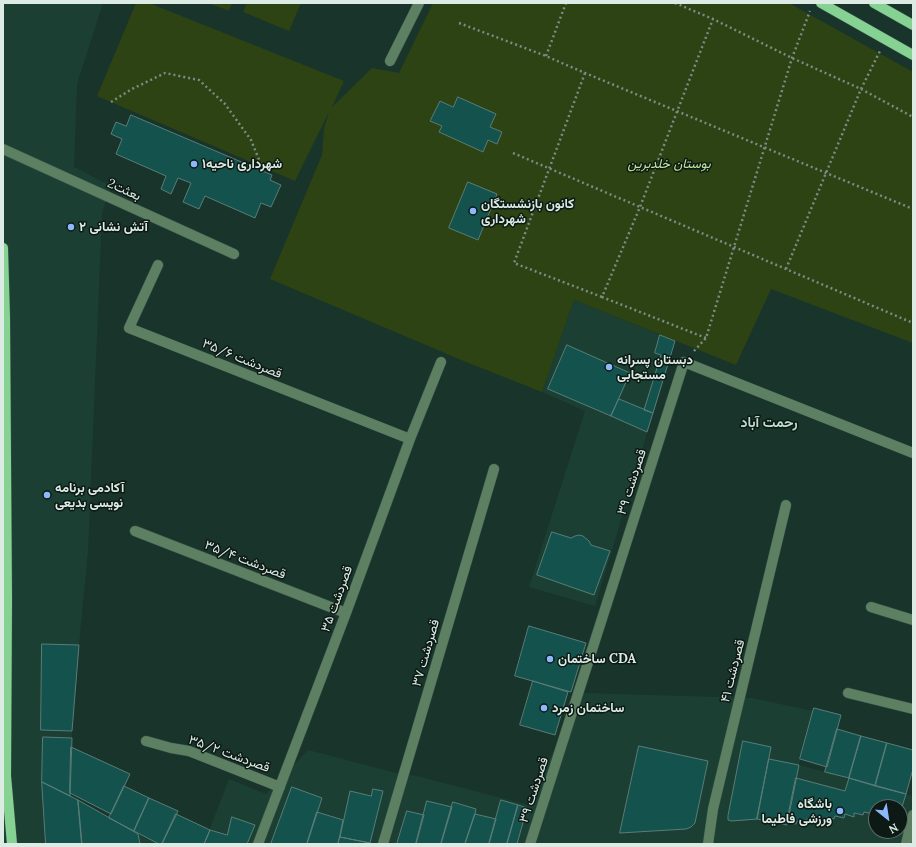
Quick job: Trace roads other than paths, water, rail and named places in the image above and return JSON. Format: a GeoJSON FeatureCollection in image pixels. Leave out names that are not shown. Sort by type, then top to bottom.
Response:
{"type":"FeatureCollection","features":[{"type":"Feature","properties":{"kind":"main road"},"geometry":{"type":"LineString","coordinates":[[821,3],[913,55]]}},
{"type":"Feature","properties":{"kind":"main road"},"geometry":{"type":"LineString","coordinates":[[874,3],[913,25]]}},
{"type":"Feature","properties":{"kind":"main road"},"geometry":{"type":"LineString","coordinates":[[3,248],[6,776],[12,844]]}},
{"type":"Feature","properties":{"kind":"street"},"geometry":{"type":"LineString","coordinates":[[390,61],[419,3]]}},
{"type":"Feature","properties":{"kind":"street","name":"2بعثت"},"geometry":{"type":"LineString","coordinates":[[3,149],[234,254]]}},
{"type":"Feature","properties":{"kind":"street","name":"قصردشت ۳۵/۶"},"geometry":{"type":"LineString","coordinates":[[158,265],[129,328],[410,439]]}},
{"type":"Feature","properties":{"kind":"street","name":"قصردشت ۳۵"},"geometry":{"type":"LineString","coordinates":[[258,844],[346,613],[410,439],[441,362]]}},
{"type":"Feature","properties":{"kind":"street","name":"قصردشت ۳۹"},"geometry":{"type":"LineString","coordinates":[[530,844],[684,362],[913,453]]}},
{"type":"Feature","properties":{"kind":"street","name":"قصردشت ۳۷"},"geometry":{"type":"LineString","coordinates":[[384,844],[494,469]]}},
{"type":"Feature","properties":{"kind":"street","name":"قصردشت ۴۱"},"geometry":{"type":"LineString","coordinates":[[708,844],[713,810],[786,505]]}},
{"type":"Feature","properties":{"kind":"street","name":"قصردشت ۳۵/۴"},"geometry":{"type":"LineString","coordinates":[[135,531],[346,613]]}},
{"type":"Feature","properties":{"kind":"street"},"geometry":{"type":"LineString","coordinates":[[871,607],[913,620]]}},
{"type":"Feature","properties":{"kind":"street"},"geometry":{"type":"LineString","coordinates":[[848,692],[913,709]]}},
{"type":"Feature","properties":{"kind":"street","name":"قصردشت ۳۵/۲"},"geometry":{"type":"LineString","coordinates":[[146,741],[171,748],[189,750],[280,787]]}},
{"type":"Feature","properties":{"kind":"street"},"geometry":{"type":"LineString","coordinates":[[906,844],[913,815]]}},
{"type":"Feature","properties":{"kind":"place","name":"شهرداری ناحیه۱"},"geometry":{"type":"Point","coordinates":[194,164]}},
{"type":"Feature","properties":{"kind":"place","name":"کانون بازنشستگان شهرداری"},"geometry":{"type":"Point","coordinates":[473,211]}},
{"type":"Feature","properties":{"kind":"place","name":"آتش نشانی ۲"},"geometry":{"type":"Point","coordinates":[71,227]}},
{"type":"Feature","properties":{"kind":"place","name":"دبستان پسرانه مستجابی"},"geometry":{"type":"Point","coordinates":[609,367]}},
{"type":"Feature","properties":{"kind":"place","name":"آکادمی برنامه نویسی بدیعی"},"geometry":{"type":"Point","coordinates":[47,495]}},
{"type":"Feature","properties":{"kind":"place","name":"ساختمان CDA"},"geometry":{"type":"Point","coordinates":[550,659]}},
{"type":"Feature","properties":{"kind":"place","name":"ساختمان زمرد"},"geometry":{"type":"Point","coordinates":[544,708]}},
{"type":"Feature","properties":{"kind":"place","name":"باشگاه ورزشی فاطیما"},"geometry":{"type":"Point","coordinates":[840,811]}},
{"type":"Feature","properties":{"kind":"district","name":"رحمت آباد"},"geometry":{"type":"Point","coordinates":[769,423]}},
{"type":"Feature","properties":{"kind":"park label","name":"بوستان خلدبرین"},"geometry":{"type":"Point","coordinates":[669,164]}}]}
